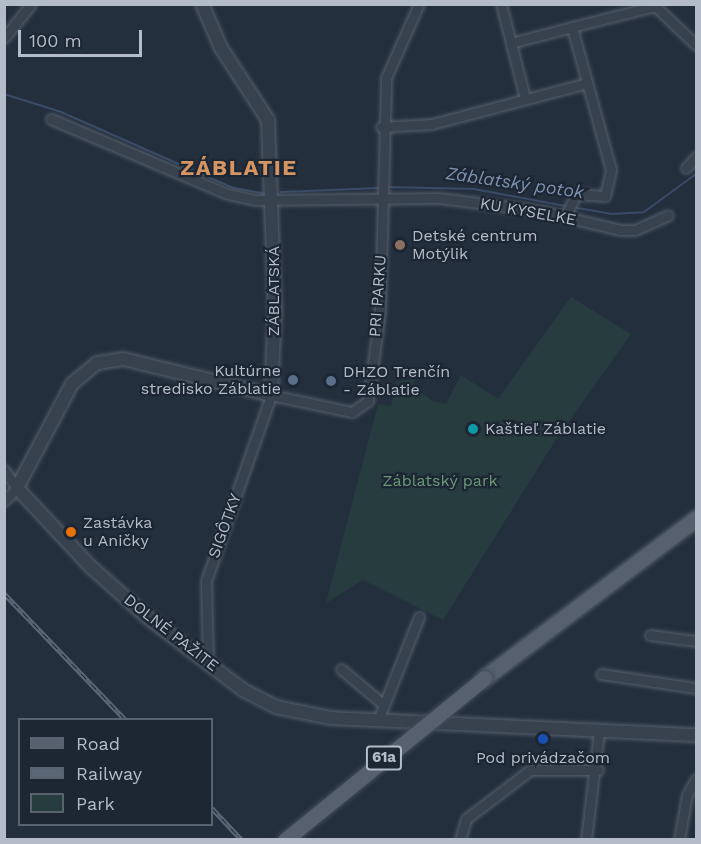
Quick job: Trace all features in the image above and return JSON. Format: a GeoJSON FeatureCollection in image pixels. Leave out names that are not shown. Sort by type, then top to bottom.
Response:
{"type":"FeatureCollection","features":[{"type":"Feature","properties":{"kind":"main road","name":"61a"},"geometry":{"type":"LineString","coordinates":[[285,840],[484,678],[696,518]]}},
{"type":"Feature","properties":{"kind":"street"},"geometry":{"type":"LineString","coordinates":[[4,38],[31,4]]}},
{"type":"Feature","properties":{"kind":"street","name":"ZÁBLATSKÁ"},"geometry":{"type":"LineString","coordinates":[[202,4],[221,48],[268,120],[273,199],[271,395]]}},
{"type":"Feature","properties":{"kind":"street"},"geometry":{"type":"LineString","coordinates":[[382,196],[381,127],[386,78],[419,4]]}},
{"type":"Feature","properties":{"kind":"street"},"geometry":{"type":"LineString","coordinates":[[501,4],[525,98]]}},
{"type":"Feature","properties":{"kind":"street"},"geometry":{"type":"LineString","coordinates":[[511,43],[654,5],[696,45]]}},
{"type":"Feature","properties":{"kind":"street","name":"KU KYSELKE"},"geometry":{"type":"LineString","coordinates":[[566,215],[576,194],[605,196],[610,186],[611,170],[572,27]]}},
{"type":"Feature","properties":{"kind":"street"},"geometry":{"type":"LineString","coordinates":[[381,127],[432,124],[587,83]]}},
{"type":"Feature","properties":{"kind":"street"},"geometry":{"type":"LineString","coordinates":[[51,119],[228,194],[273,199]]}},
{"type":"Feature","properties":{"kind":"street"},"geometry":{"type":"LineString","coordinates":[[686,168],[696,158]]}},
{"type":"Feature","properties":{"kind":"street","name":"KU KYSELKE"},"geometry":{"type":"LineString","coordinates":[[273,199],[382,196],[566,215],[635,230],[668,215]]}},
{"type":"Feature","properties":{"kind":"street","name":"PRI PARKU"},"geometry":{"type":"LineString","coordinates":[[271,395],[352,412],[364,408],[380,311],[382,196]]}},
{"type":"Feature","properties":{"kind":"street"},"geometry":{"type":"LineString","coordinates":[[4,501],[17,488],[72,384],[98,363],[123,359],[271,395]]}},
{"type":"Feature","properties":{"kind":"street","name":"SIGÔTKY"},"geometry":{"type":"LineString","coordinates":[[208,662],[206,581],[271,395]]}},
{"type":"Feature","properties":{"kind":"street","name":"DOLNÉ PAŽITE"},"geometry":{"type":"LineString","coordinates":[[4,470],[17,488],[91,567],[253,696],[283,709],[378,720],[696,735]]}},
{"type":"Feature","properties":{"kind":"street"},"geometry":{"type":"LineString","coordinates":[[378,720],[419,617]]}},
{"type":"Feature","properties":{"kind":"street"},"geometry":{"type":"LineString","coordinates":[[650,635],[696,641]]}},
{"type":"Feature","properties":{"kind":"street"},"geometry":{"type":"LineString","coordinates":[[341,669],[384,705]]}},
{"type":"Feature","properties":{"kind":"street"},"geometry":{"type":"LineString","coordinates":[[601,674],[696,687]]}},
{"type":"Feature","properties":{"kind":"street"},"geometry":{"type":"LineString","coordinates":[[586,840],[598,770],[598,731]]}},
{"type":"Feature","properties":{"kind":"street"},"geometry":{"type":"LineString","coordinates":[[460,840],[466,819],[530,770],[598,770]]}},
{"type":"Feature","properties":{"kind":"street"},"geometry":{"type":"LineString","coordinates":[[679,840],[687,795],[696,779]]}},
{"type":"Feature","properties":{"kind":"green space","name":"Záblatský park"},"geometry":{"type":"Polygon","coordinates":[[[571,297],[631,334],[555,441],[443,620],[363,580],[326,603],[378,404],[391,406],[396,381],[415,379],[413,386],[431,400],[446,404],[461,375],[498,399],[571,297]]]}},
{"type":"Feature","properties":{"kind":"waterway","name":"Záblatský potok"},"geometry":{"type":"LineString","coordinates":[[4,94],[61,112],[233,188],[266,194]]}},
{"type":"Feature","properties":{"kind":"waterway","name":"Záblatský potok"},"geometry":{"type":"LineString","coordinates":[[572,207],[610,214],[644,212],[696,174]]}},
{"type":"Feature","properties":{"kind":"waterway","name":"Záblatský potok"},"geometry":{"type":"LineString","coordinates":[[385,187],[474,189],[566,206]]}},
{"type":"Feature","properties":{"kind":"waterway","name":"Záblatský potok"},"geometry":{"type":"LineString","coordinates":[[281,192],[379,188]]}},
{"type":"Feature","properties":{"kind":"railway"},"geometry":{"type":"LineString","coordinates":[[4,593],[124,718]]}},
{"type":"Feature","properties":{"kind":"railway"},"geometry":{"type":"LineString","coordinates":[[213,809],[242,840]]}},
{"type":"Feature","properties":{"kind":"place","name":"Detské centrum Motýlik"},"geometry":{"type":"Point","coordinates":[400,245]}},
{"type":"Feature","properties":{"kind":"place","name":"Kultúrne stredisko Záblatie"},"geometry":{"type":"Point","coordinates":[293,380]}},
{"type":"Feature","properties":{"kind":"place","name":"DHZO Trenčín - Záblatie"},"geometry":{"type":"Point","coordinates":[331,381]}},
{"type":"Feature","properties":{"kind":"place","name":"Kaštieľ Záblatie"},"geometry":{"type":"Point","coordinates":[473,429]}},
{"type":"Feature","properties":{"kind":"place","name":"Zastávka u Aničky"},"geometry":{"type":"Point","coordinates":[71,532]}},
{"type":"Feature","properties":{"kind":"place","name":"Pod privádzačom"},"geometry":{"type":"Point","coordinates":[543,739]}},
{"type":"Feature","properties":{"kind":"district","name":"ZÁBLATIE"},"geometry":{"type":"Point","coordinates":[239,168]}}]}
